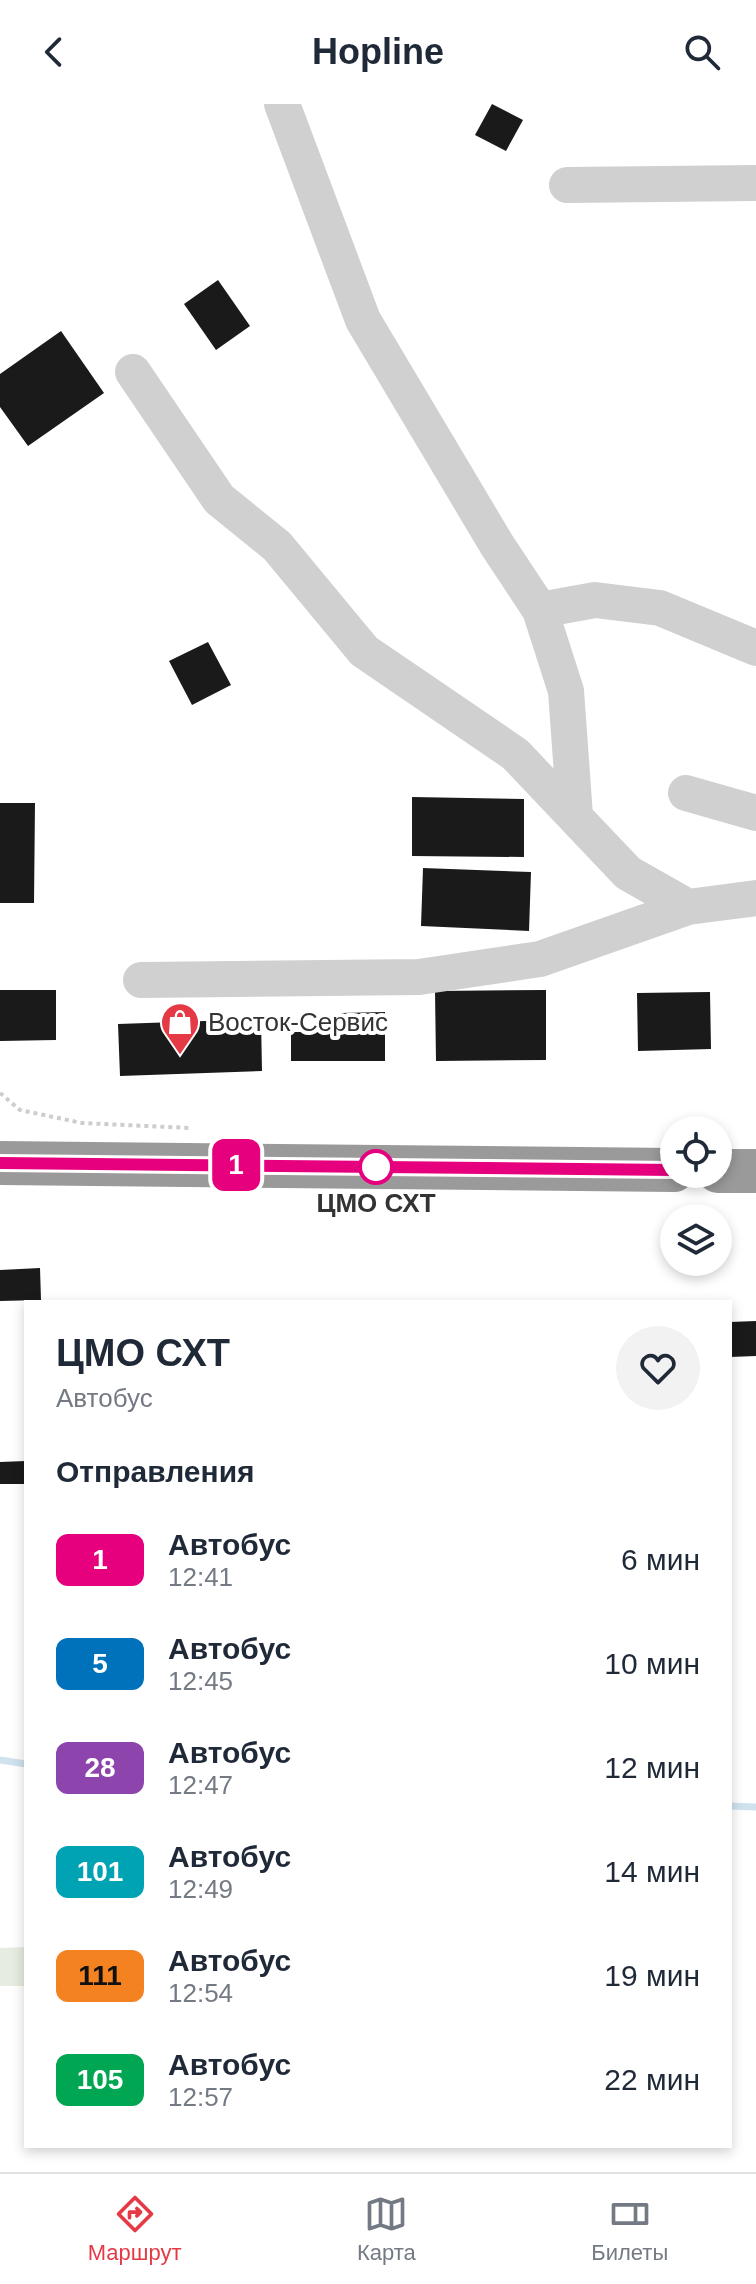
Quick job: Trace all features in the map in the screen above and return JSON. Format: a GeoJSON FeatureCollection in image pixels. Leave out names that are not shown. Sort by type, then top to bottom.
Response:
{"type":"FeatureCollection","features":[{"type":"Feature","properties":{"kind":"highway"},"geometry":{"type":"LineString","coordinates":[[0,1163],[660,1170]]}},
{"type":"Feature","properties":{"kind":"highway"},"geometry":{"type":"LineString","coordinates":[[732,1171],[756,1171]]}},
{"type":"Feature","properties":{"kind":"lane"},"geometry":{"type":"LineString","coordinates":[[282,104],[363,320],[497,545],[540,610],[566,691],[575,816]]}},
{"type":"Feature","properties":{"kind":"lane"},"geometry":{"type":"LineString","coordinates":[[567,185],[756,183]]}},
{"type":"Feature","properties":{"kind":"lane"},"geometry":{"type":"LineString","coordinates":[[133,372],[219,499],[277,546],[364,651],[515,754],[628,873],[688,907]]}},
{"type":"Feature","properties":{"kind":"lane"},"geometry":{"type":"LineString","coordinates":[[540,610],[595,600],[660,608],[756,648]]}},
{"type":"Feature","properties":{"kind":"lane"},"geometry":{"type":"LineString","coordinates":[[686,793],[756,813]]}},
{"type":"Feature","properties":{"kind":"lane"},"geometry":{"type":"LineString","coordinates":[[141,980],[419,977],[540,959],[688,907],[756,898]]}},
{"type":"Feature","properties":{"kind":"path"},"geometry":{"type":"LineString","coordinates":[[0,1093],[20,1110],[82,1123],[190,1128]]}},
{"type":"Feature","properties":{"kind":"shaded area"},"geometry":{"type":"Polygon","coordinates":[[[24,1947],[24,1986],[0,1986],[0,1948],[24,1947]]]}},
{"type":"Feature","properties":{"kind":"building"},"geometry":{"type":"Polygon","coordinates":[[[492,104],[523,120],[506,151],[475,135],[492,104]]]}},
{"type":"Feature","properties":{"kind":"building"},"geometry":{"type":"Polygon","coordinates":[[[218,280],[250,326],[216,350],[184,304],[218,280]]]}},
{"type":"Feature","properties":{"kind":"building"},"geometry":{"type":"Polygon","coordinates":[[[61,331],[104,393],[28,446],[0,407],[0,374],[61,331]]]}},
{"type":"Feature","properties":{"kind":"building"},"geometry":{"type":"Polygon","coordinates":[[[208,642],[231,685],[192,705],[169,661],[208,642]]]}},
{"type":"Feature","properties":{"kind":"building"},"geometry":{"type":"Polygon","coordinates":[[[412,797],[524,799],[524,857],[412,856],[412,797]]]}},
{"type":"Feature","properties":{"kind":"building"},"geometry":{"type":"Polygon","coordinates":[[[0,803],[35,803],[34,903],[0,903],[0,803]]]}},
{"type":"Feature","properties":{"kind":"building"},"geometry":{"type":"Polygon","coordinates":[[[423,868],[531,872],[529,931],[421,926],[423,868]]]}},
{"type":"Feature","properties":{"kind":"building"},"geometry":{"type":"Polygon","coordinates":[[[0,990],[56,990],[56,1040],[0,1041],[0,990]]]}},
{"type":"Feature","properties":{"kind":"building"},"geometry":{"type":"Polygon","coordinates":[[[546,990],[546,1060],[436,1061],[435,991],[546,990]]]}},
{"type":"Feature","properties":{"kind":"building"},"geometry":{"type":"Polygon","coordinates":[[[710,992],[711,1049],[638,1051],[637,993],[710,992]]]}},
{"type":"Feature","properties":{"kind":"building"},"geometry":{"type":"Polygon","coordinates":[[[385,1012],[385,1061],[291,1061],[291,1032],[341,1032],[341,1013],[385,1012]]]}},
{"type":"Feature","properties":{"kind":"building"},"geometry":{"type":"Polygon","coordinates":[[[261,1019],[262,1071],[120,1076],[118,1024],[261,1019]]]}},
{"type":"Feature","properties":{"kind":"building"},"geometry":{"type":"Polygon","coordinates":[[[40,1268],[41,1300],[0,1301],[0,1270],[40,1268]]]}},
{"type":"Feature","properties":{"kind":"building"},"geometry":{"type":"Polygon","coordinates":[[[756,1321],[756,1356],[732,1357],[732,1322],[756,1321]]]}},
{"type":"Feature","properties":{"kind":"building"},"geometry":{"type":"Polygon","coordinates":[[[24,1461],[24,1484],[0,1484],[0,1462],[24,1461]]]}},
{"type":"Feature","properties":{"kind":"waterway"},"geometry":{"type":"LineString","coordinates":[[0,1760],[24,1764]]}},
{"type":"Feature","properties":{"kind":"waterway"},"geometry":{"type":"LineString","coordinates":[[732,1806],[756,1807]]}},
{"type":"Feature","properties":{"kind":"bus line","name":"1"},"geometry":{"type":"LineString","coordinates":[[0,1163],[660,1170]]}},
{"type":"Feature","properties":{"kind":"place","name":"Восток-Сервис"},"geometry":{"type":"Point","coordinates":[180,1056]}},
{"type":"Feature","properties":{"kind":"place","name":"ЦМО СХТ"},"geometry":{"type":"Point","coordinates":[376,1167]}}]}
